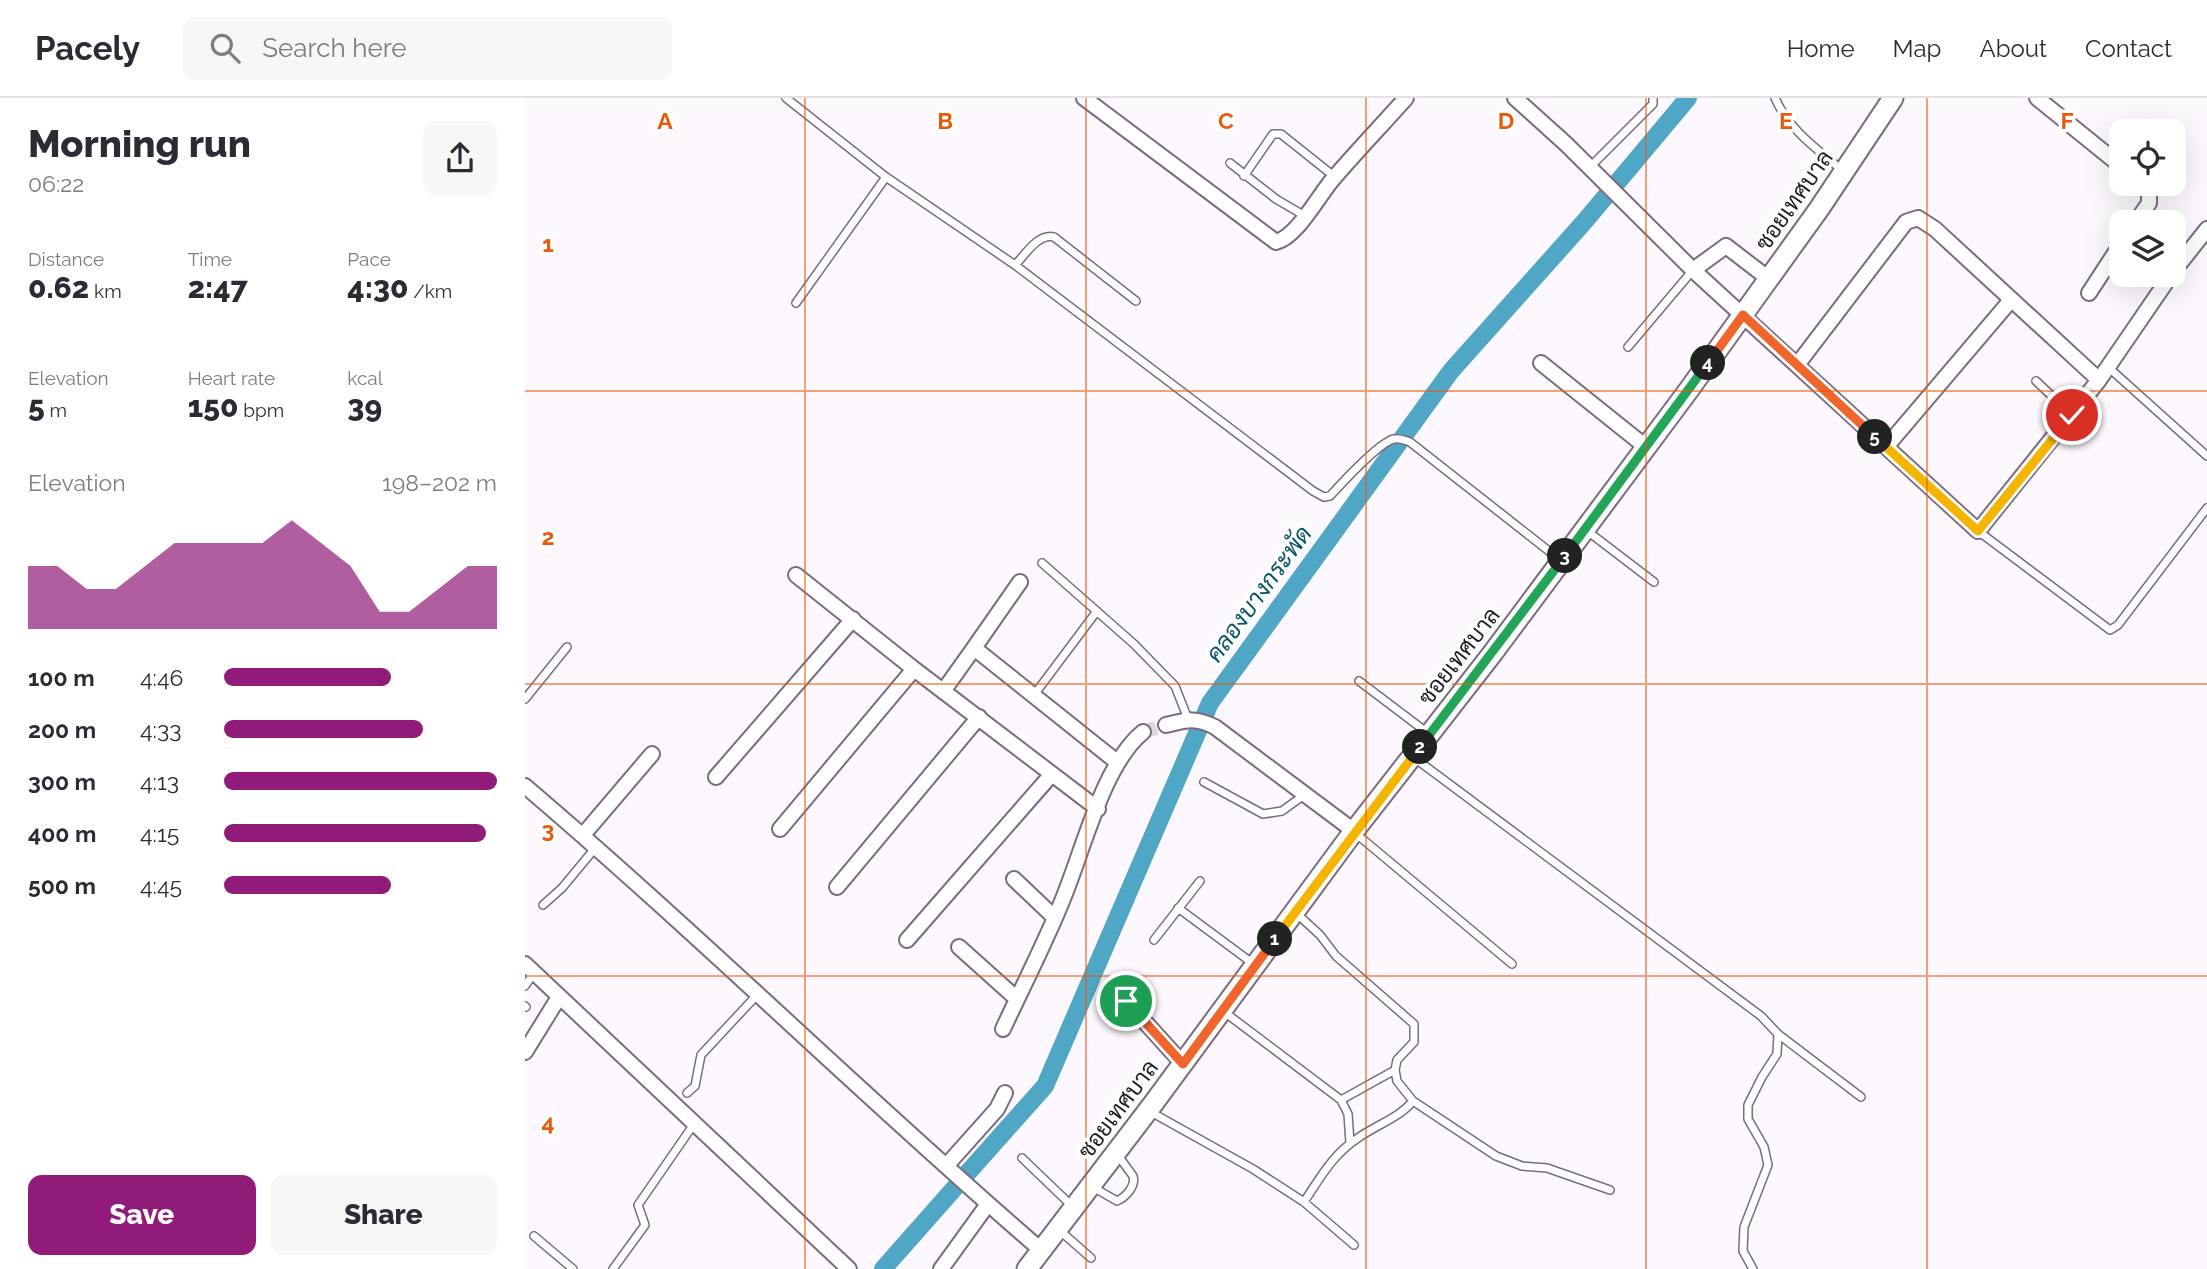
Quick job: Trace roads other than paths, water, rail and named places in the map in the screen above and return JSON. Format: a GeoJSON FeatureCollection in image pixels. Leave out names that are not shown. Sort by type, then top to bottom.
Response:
{"type":"FeatureCollection","features":[{"type":"Feature","properties":{"kind":"street"},"geometry":{"type":"LineString","coordinates":[[1084,98],[1276,242],[1285,238],[1306,216],[1335,177],[1406,98]]}},
{"type":"Feature","properties":{"kind":"street"},"geometry":{"type":"LineString","coordinates":[[1515,98],[1613,189],[1693,270],[1978,531],[2099,380],[2162,287]]}},
{"type":"Feature","properties":{"kind":"street","name":"ซอยเทศบาล"},"geometry":{"type":"LineString","coordinates":[[1027,1269],[1148,1111],[1354,831],[1646,447],[1769,279],[1893,98]]}},
{"type":"Feature","properties":{"kind":"street"},"geometry":{"type":"LineString","coordinates":[[2037,98],[2109,156]]}},
{"type":"Feature","properties":{"kind":"street"},"geometry":{"type":"LineString","coordinates":[[1797,365],[1906,222],[1918,218],[1928,223],[2099,380]]}},
{"type":"Feature","properties":{"kind":"street"},"geometry":{"type":"LineString","coordinates":[[2186,255],[2207,229]]}},
{"type":"Feature","properties":{"kind":"street"},"geometry":{"type":"LineString","coordinates":[[1693,270],[1725,246],[1769,279]]}},
{"type":"Feature","properties":{"kind":"street"},"geometry":{"type":"LineString","coordinates":[[2089,293],[2109,262]]}},
{"type":"Feature","properties":{"kind":"street"},"geometry":{"type":"LineString","coordinates":[[1886,447],[2011,300]]}},
{"type":"Feature","properties":{"kind":"street"},"geometry":{"type":"LineString","coordinates":[[1541,363],[1646,447]]}},
{"type":"Feature","properties":{"kind":"street"},"geometry":{"type":"LineString","coordinates":[[796,575],[1098,809]]}},
{"type":"Feature","properties":{"kind":"street"},"geometry":{"type":"LineString","coordinates":[[944,690],[1020,582]]}},
{"type":"Feature","properties":{"kind":"street"},"geometry":{"type":"LineString","coordinates":[[716,777],[853,619]]}},
{"type":"Feature","properties":{"kind":"street"},"geometry":{"type":"LineString","coordinates":[[974,648],[1117,762]]}},
{"type":"Feature","properties":{"kind":"street"},"geometry":{"type":"LineString","coordinates":[[780,829],[914,669]]}},
{"type":"Feature","properties":{"kind":"street"},"geometry":{"type":"LineString","coordinates":[[837,887],[979,717]]}},
{"type":"Feature","properties":{"kind":"street"},"geometry":{"type":"LineString","coordinates":[[1166,725],[1194,719],[1215,727],[1354,831]]}},
{"type":"Feature","properties":{"kind":"street"},"geometry":{"type":"LineString","coordinates":[[1003,1029],[1055,918],[1117,762],[1133,740],[1143,732]]}},
{"type":"Feature","properties":{"kind":"street"},"geometry":{"type":"LineString","coordinates":[[583,835],[652,754]]}},
{"type":"Feature","properties":{"kind":"street"},"geometry":{"type":"LineString","coordinates":[[907,940],[1052,774]]}},
{"type":"Feature","properties":{"kind":"street"},"geometry":{"type":"LineString","coordinates":[[525,786],[597,847],[1041,1250]]}},
{"type":"Feature","properties":{"kind":"street"},"geometry":{"type":"LineString","coordinates":[[1014,879],[1055,918]]}},
{"type":"Feature","properties":{"kind":"street"},"geometry":{"type":"LineString","coordinates":[[959,947],[1017,999]]}},
{"type":"Feature","properties":{"kind":"street"},"geometry":{"type":"LineString","coordinates":[[530,968],[849,1269]]}},
{"type":"Feature","properties":{"kind":"street"},"geometry":{"type":"LineString","coordinates":[[525,1052],[559,997]]}},
{"type":"Feature","properties":{"kind":"street"},"geometry":{"type":"LineString","coordinates":[[1126,1001],[1183,1064]]}},
{"type":"Feature","properties":{"kind":"street"},"geometry":{"type":"LineString","coordinates":[[946,1166],[997,1109],[1006,1093]]}},
{"type":"Feature","properties":{"kind":"street"},"geometry":{"type":"LineString","coordinates":[[941,1269],[988,1204]]}},
{"type":"Feature","properties":{"kind":"lane"},"geometry":{"type":"LineString","coordinates":[[786,98],[886,177],[1015,265],[1313,491],[1324,497],[1330,496],[1382,444],[1395,439],[1410,442],[1561,561]]}},
{"type":"Feature","properties":{"kind":"lane"},"geometry":{"type":"LineString","coordinates":[[1590,167],[1653,104],[1653,98]]}},
{"type":"Feature","properties":{"kind":"lane"},"geometry":{"type":"LineString","coordinates":[[1775,98],[1790,126],[1844,172]]}},
{"type":"Feature","properties":{"kind":"lane"},"geometry":{"type":"LineString","coordinates":[[1244,176],[1273,134],[1281,134],[1335,177]]}},
{"type":"Feature","properties":{"kind":"lane"},"geometry":{"type":"LineString","coordinates":[[1230,163],[1276,199],[1306,216]]}},
{"type":"Feature","properties":{"kind":"lane"},"geometry":{"type":"LineString","coordinates":[[796,303],[886,177]]}},
{"type":"Feature","properties":{"kind":"lane"},"geometry":{"type":"LineString","coordinates":[[1015,265],[1040,239],[1054,237],[1136,301]]}},
{"type":"Feature","properties":{"kind":"lane"},"geometry":{"type":"LineString","coordinates":[[1628,347],[1693,270]]}},
{"type":"Feature","properties":{"kind":"lane"},"geometry":{"type":"LineString","coordinates":[[2108,367],[2207,456]]}},
{"type":"Feature","properties":{"kind":"lane"},"geometry":{"type":"LineString","coordinates":[[2036,381],[2072,415]]}},
{"type":"Feature","properties":{"kind":"lane"},"geometry":{"type":"LineString","coordinates":[[1978,531],[2110,631],[2118,625],[2207,508]]}},
{"type":"Feature","properties":{"kind":"lane"},"geometry":{"type":"LineString","coordinates":[[1585,529],[1654,582]]}},
{"type":"Feature","properties":{"kind":"lane"},"geometry":{"type":"LineString","coordinates":[[1042,563],[1135,644],[1175,687],[1194,719]]}},
{"type":"Feature","properties":{"kind":"lane"},"geometry":{"type":"LineString","coordinates":[[1034,695],[1097,611]]}},
{"type":"Feature","properties":{"kind":"lane"},"geometry":{"type":"LineString","coordinates":[[525,699],[567,648]]}},
{"type":"Feature","properties":{"kind":"lane"},"geometry":{"type":"LineString","coordinates":[[1359,681],[1429,734]]}},
{"type":"Feature","properties":{"kind":"lane"},"geometry":{"type":"LineString","coordinates":[[1412,757],[1761,1016],[1778,1034],[1861,1097]]}},
{"type":"Feature","properties":{"kind":"lane"},"geometry":{"type":"LineString","coordinates":[[1204,782],[1263,814],[1282,811],[1305,794]]}},
{"type":"Feature","properties":{"kind":"lane"},"geometry":{"type":"LineString","coordinates":[[1354,831],[1512,964]]}},
{"type":"Feature","properties":{"kind":"lane"},"geometry":{"type":"LineString","coordinates":[[543,905],[562,888],[597,847]]}},
{"type":"Feature","properties":{"kind":"lane"},"geometry":{"type":"LineString","coordinates":[[1154,940],[1200,881]]}},
{"type":"Feature","properties":{"kind":"lane"},"geometry":{"type":"LineString","coordinates":[[1178,908],[1255,965]]}},
{"type":"Feature","properties":{"kind":"lane"},"geometry":{"type":"LineString","coordinates":[[1295,912],[1320,935],[1336,956],[1414,1024],[1414,1042],[1398,1060],[1395,1070],[1397,1081],[1413,1101],[1496,1156],[1522,1166],[1547,1168],[1610,1189]]}},
{"type":"Feature","properties":{"kind":"lane"},"geometry":{"type":"LineString","coordinates":[[525,986],[530,968]]}},
{"type":"Feature","properties":{"kind":"lane"},"geometry":{"type":"LineString","coordinates":[[687,1093],[695,1086],[701,1055],[757,995]]}},
{"type":"Feature","properties":{"kind":"lane"},"geometry":{"type":"LineString","coordinates":[[1222,1010],[1341,1100],[1348,1114],[1350,1143]]}},
{"type":"Feature","properties":{"kind":"lane"},"geometry":{"type":"LineString","coordinates":[[1753,1269],[1743,1251],[1744,1227],[1768,1165],[1764,1147],[1748,1119],[1748,1105],[1777,1054],[1778,1034]]}},
{"type":"Feature","properties":{"kind":"lane"},"geometry":{"type":"LineString","coordinates":[[1341,1100],[1395,1070]]}},
{"type":"Feature","properties":{"kind":"lane"},"geometry":{"type":"LineString","coordinates":[[1304,1202],[1328,1164],[1350,1143],[1394,1118],[1413,1101]]}},
{"type":"Feature","properties":{"kind":"lane"},"geometry":{"type":"LineString","coordinates":[[1148,1111],[1253,1169],[1304,1202],[1354,1245]]}},
{"type":"Feature","properties":{"kind":"lane"},"geometry":{"type":"LineString","coordinates":[[613,1269],[645,1226],[638,1205],[694,1125]]}},
{"type":"Feature","properties":{"kind":"lane"},"geometry":{"type":"LineString","coordinates":[[1090,1186],[1117,1201],[1133,1186],[1133,1175],[1116,1153]]}},
{"type":"Feature","properties":{"kind":"lane"},"geometry":{"type":"LineString","coordinates":[[1022,1158],[1074,1207]]}},
{"type":"Feature","properties":{"kind":"lane"},"geometry":{"type":"LineString","coordinates":[[1058,1228],[1091,1258]]}},
{"type":"Feature","properties":{"kind":"lane"},"geometry":{"type":"LineString","coordinates":[[534,1236],[573,1269]]}},
{"type":"Feature","properties":{"kind":"waterway","name":"คลองบางกระพัด"},"geometry":{"type":"LineString","coordinates":[[964,1177],[1045,1086],[1210,703],[1451,371],[1585,221],[1688,98]]}},
{"type":"Feature","properties":{"kind":"waterway","name":"คลองบางกระพัด"},"geometry":{"type":"LineString","coordinates":[[883,1269],[959,1183]]}},
{"type":"Feature","properties":{"kind":"tunnel"},"geometry":{"type":"LineString","coordinates":[[1143,732],[1166,725]]}}]}
